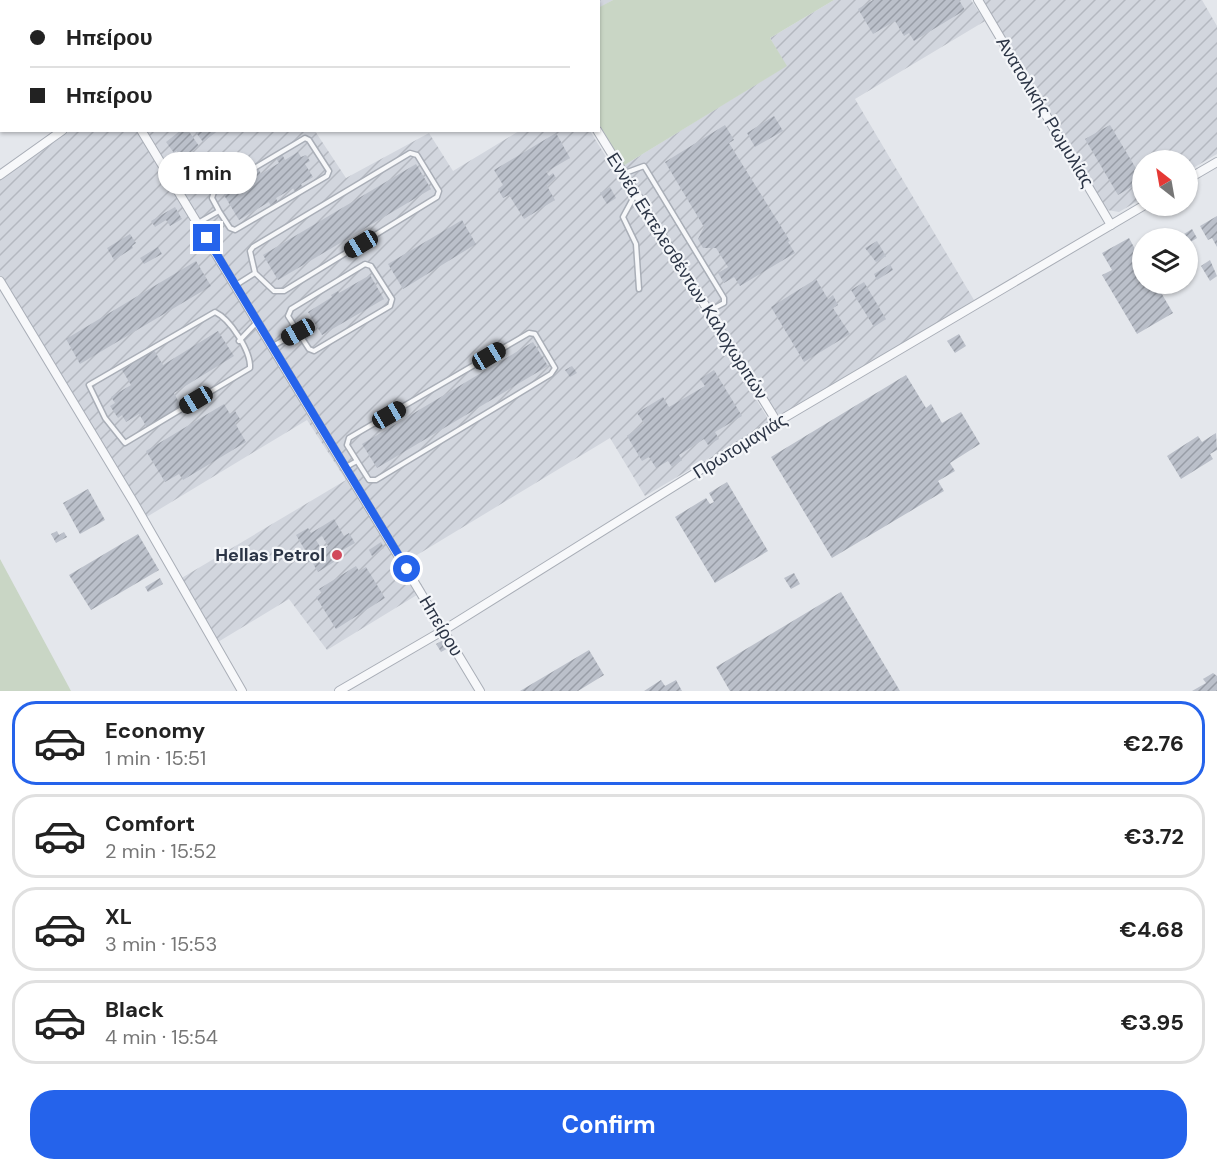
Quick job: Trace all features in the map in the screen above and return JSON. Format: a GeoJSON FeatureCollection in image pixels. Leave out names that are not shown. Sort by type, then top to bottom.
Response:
{"type":"FeatureCollection","features":[{"type":"Feature","properties":{"kind":"street","name":"Ανατολικής Ρωμυλίας"},"geometry":{"type":"LineString","coordinates":[[978,0],[1111,225]]}},
{"type":"Feature","properties":{"kind":"street"},"geometry":{"type":"LineString","coordinates":[[0,176],[60,132]]}},
{"type":"Feature","properties":{"kind":"street","name":"Ηπείρου"},"geometry":{"type":"LineString","coordinates":[[142,132],[480,691]]}},
{"type":"Feature","properties":{"kind":"street","name":"Εννέα Εκτελεσθέντων Καλοχωριτών"},"geometry":{"type":"LineString","coordinates":[[598,132],[777,422]]}},
{"type":"Feature","properties":{"kind":"street"},"geometry":{"type":"LineString","coordinates":[[1198,173],[1217,162]]}},
{"type":"Feature","properties":{"kind":"street","name":"Πρωτομαγιάς"},"geometry":{"type":"LineString","coordinates":[[339,691],[444,630],[777,422],[1132,213]]}},
{"type":"Feature","properties":{"kind":"street"},"geometry":{"type":"LineString","coordinates":[[0,280],[134,503],[242,691]]}},
{"type":"Feature","properties":{"kind":"lane"},"geometry":{"type":"LineString","coordinates":[[305,138],[309,140],[329,171],[327,176],[236,230],[230,228],[219,211],[212,198],[214,192],[305,138]]}},
{"type":"Feature","properties":{"kind":"lane"},"geometry":{"type":"LineString","coordinates":[[410,153],[417,155],[440,191],[437,197],[284,291],[274,291],[255,273],[250,251],[253,247],[410,153]]}},
{"type":"Feature","properties":{"kind":"lane"},"geometry":{"type":"LineString","coordinates":[[625,174],[644,166],[724,298],[724,303],[709,311]]}},
{"type":"Feature","properties":{"kind":"lane"},"geometry":{"type":"LineString","coordinates":[[636,192],[623,217],[636,244],[639,289]]}},
{"type":"Feature","properties":{"kind":"lane"},"geometry":{"type":"LineString","coordinates":[[198,223],[219,211]]}},
{"type":"Feature","properties":{"kind":"lane"},"geometry":{"type":"LineString","coordinates":[[365,264],[371,266],[392,299],[390,306],[314,351],[309,349],[298,332],[288,316],[291,309],[365,264]]}},
{"type":"Feature","properties":{"kind":"lane"},"geometry":{"type":"LineString","coordinates":[[236,285],[255,273]]}},
{"type":"Feature","properties":{"kind":"lane"},"geometry":{"type":"LineString","coordinates":[[215,312],[226,320],[239,341],[249,358],[250,368],[125,443],[105,418],[89,385],[215,312]]}},
{"type":"Feature","properties":{"kind":"lane"},"geometry":{"type":"LineString","coordinates":[[239,341],[257,321]]}},
{"type":"Feature","properties":{"kind":"lane"},"geometry":{"type":"LineString","coordinates":[[272,346],[298,332]]}},
{"type":"Feature","properties":{"kind":"lane"},"geometry":{"type":"LineString","coordinates":[[530,333],[535,334],[555,368],[551,374],[376,480],[369,480],[357,461],[347,445],[350,438],[530,333]]}},
{"type":"Feature","properties":{"kind":"lane"},"geometry":{"type":"LineString","coordinates":[[346,468],[357,461]]}},
{"type":"Feature","properties":{"kind":"shaded area"},"geometry":{"type":"Polygon","coordinates":[[[600,0],[613,0],[600,7],[600,0]]]}},
{"type":"Feature","properties":{"kind":"shaded area"},"geometry":{"type":"Polygon","coordinates":[[[834,0],[971,0],[985,21],[855,99],[974,300],[783,416],[776,413],[623,166],[786,66],[770,38],[834,0]]]}},
{"type":"Feature","properties":{"kind":"shaded area"},"geometry":{"type":"Polygon","coordinates":[[[982,0],[1202,0],[1217,26],[1217,154],[1198,165],[1198,150],[1132,150],[1132,204],[1119,212],[1107,210],[982,0]]]}},
{"type":"Feature","properties":{"kind":"shaded area"},"geometry":{"type":"Polygon","coordinates":[[[69,132],[316,132],[346,178],[429,133],[453,171],[517,132],[591,132],[770,422],[645,496],[610,438],[407,561],[425,590],[327,650],[289,599],[218,642],[180,579],[346,480],[307,420],[145,518],[0,277],[0,180],[69,132]]]}},
{"type":"Feature","properties":{"kind":"green space"},"geometry":{"type":"Polygon","coordinates":[[[613,0],[834,0],[770,38],[787,66],[623,166],[600,126],[600,7],[613,0]]]}},
{"type":"Feature","properties":{"kind":"green space"},"geometry":{"type":"Polygon","coordinates":[[[0,559],[71,691],[0,691],[0,559]]]}},
{"type":"Feature","properties":{"kind":"building"},"geometry":{"type":"Polygon","coordinates":[[[873,0],[959,0],[965,10],[914,41],[909,33],[904,36],[895,21],[873,34],[858,9],[873,0]]]}},
{"type":"Feature","properties":{"kind":"building"},"geometry":{"type":"Polygon","coordinates":[[[774,116],[783,131],[755,147],[747,133],[774,116]]]}},
{"type":"Feature","properties":{"kind":"building"},"geometry":{"type":"Polygon","coordinates":[[[725,125],[734,140],[729,143],[790,241],[788,242],[795,253],[740,286],[734,277],[724,283],[718,273],[728,267],[716,248],[703,248],[698,239],[704,227],[665,162],[725,125]]]}},
{"type":"Feature","properties":{"kind":"building"},"geometry":{"type":"Polygon","coordinates":[[[1110,125],[1132,162],[1132,187],[1118,195],[1085,139],[1110,125]]]}},
{"type":"Feature","properties":{"kind":"building"},"geometry":{"type":"Polygon","coordinates":[[[178,132],[189,132],[199,146],[183,158],[177,151],[174,153],[166,142],[178,132]]]}},
{"type":"Feature","properties":{"kind":"building"},"geometry":{"type":"Polygon","coordinates":[[[196,132],[216,132],[203,142],[196,132]]]}},
{"type":"Feature","properties":{"kind":"building"},"geometry":{"type":"Polygon","coordinates":[[[556,133],[570,158],[546,172],[549,176],[553,173],[556,178],[547,186],[555,200],[524,219],[509,195],[503,198],[498,189],[503,185],[494,170],[556,133]]]}},
{"type":"Feature","properties":{"kind":"building"},"geometry":{"type":"Polygon","coordinates":[[[298,152],[301,157],[306,155],[310,161],[305,164],[313,177],[301,184],[303,188],[295,192],[293,188],[276,198],[278,203],[271,207],[269,202],[239,220],[224,195],[254,178],[251,172],[258,168],[261,174],[279,163],[276,158],[282,154],[285,160],[298,152]]]}},
{"type":"Feature","properties":{"kind":"building"},"geometry":{"type":"Polygon","coordinates":[[[416,164],[431,189],[278,280],[263,255],[416,164]]]}},
{"type":"Feature","properties":{"kind":"building"},"geometry":{"type":"Polygon","coordinates":[[[610,187],[616,198],[607,204],[600,193],[610,187]]]}},
{"type":"Feature","properties":{"kind":"building"},"geometry":{"type":"Polygon","coordinates":[[[175,207],[182,219],[170,226],[166,220],[155,227],[151,221],[175,207]]]}},
{"type":"Feature","properties":{"kind":"building"},"geometry":{"type":"Polygon","coordinates":[[[1217,216],[1217,247],[1212,238],[1208,240],[1200,226],[1217,216]]]}},
{"type":"Feature","properties":{"kind":"building"},"geometry":{"type":"Polygon","coordinates":[[[462,220],[476,244],[403,289],[388,264],[462,220]]]}},
{"type":"Feature","properties":{"kind":"building"},"geometry":{"type":"Polygon","coordinates":[[[130,234],[136,243],[132,246],[133,248],[114,260],[107,248],[130,234]]]}},
{"type":"Feature","properties":{"kind":"building"},"geometry":{"type":"Polygon","coordinates":[[[1129,238],[1132,244],[1132,294],[1162,294],[1173,313],[1137,334],[1102,275],[1112,270],[1102,253],[1129,238]]]}},
{"type":"Feature","properties":{"kind":"building"},"geometry":{"type":"Polygon","coordinates":[[[877,241],[886,256],[876,262],[865,248],[877,241]]]}},
{"type":"Feature","properties":{"kind":"building"},"geometry":{"type":"Polygon","coordinates":[[[158,247],[162,254],[144,264],[140,258],[158,247]]]}},
{"type":"Feature","properties":{"kind":"building"},"geometry":{"type":"Polygon","coordinates":[[[1210,260],[1217,276],[1210,281],[1201,266],[1210,260]]]}},
{"type":"Feature","properties":{"kind":"building"},"geometry":{"type":"Polygon","coordinates":[[[196,261],[211,286],[80,364],[66,339],[196,261]]]}},
{"type":"Feature","properties":{"kind":"building"},"geometry":{"type":"Polygon","coordinates":[[[890,264],[893,270],[877,280],[874,274],[890,264]]]}},
{"type":"Feature","properties":{"kind":"building"},"geometry":{"type":"Polygon","coordinates":[[[370,275],[384,299],[322,335],[308,312],[332,297],[331,295],[338,291],[339,293],[370,275]]]}},
{"type":"Feature","properties":{"kind":"building"},"geometry":{"type":"Polygon","coordinates":[[[816,279],[828,299],[833,295],[838,305],[833,308],[850,334],[804,362],[771,307],[816,279]]]}},
{"type":"Feature","properties":{"kind":"building"},"geometry":{"type":"Polygon","coordinates":[[[864,282],[886,319],[874,327],[851,290],[864,282]]]}},
{"type":"Feature","properties":{"kind":"building"},"geometry":{"type":"Polygon","coordinates":[[[218,331],[234,356],[174,393],[182,408],[148,429],[139,414],[126,422],[122,415],[118,418],[110,406],[115,403],[111,397],[131,385],[122,370],[154,350],[163,365],[218,331]]]}},
{"type":"Feature","properties":{"kind":"building"},"geometry":{"type":"Polygon","coordinates":[[[959,334],[966,346],[955,353],[947,341],[959,334]]]}},
{"type":"Feature","properties":{"kind":"building"},"geometry":{"type":"Polygon","coordinates":[[[533,342],[548,366],[377,468],[362,444],[533,342]]]}},
{"type":"Feature","properties":{"kind":"building"},"geometry":{"type":"Polygon","coordinates":[[[572,366],[577,373],[570,377],[565,370],[572,366]]]}},
{"type":"Feature","properties":{"kind":"building"},"geometry":{"type":"Polygon","coordinates":[[[714,370],[742,416],[715,432],[719,439],[708,445],[704,439],[679,455],[682,460],[672,467],[668,461],[656,468],[649,457],[642,461],[627,436],[644,423],[637,413],[663,397],[669,407],[705,386],[700,379],[714,370]]]}},
{"type":"Feature","properties":{"kind":"building"},"geometry":{"type":"Polygon","coordinates":[[[906,375],[926,408],[931,404],[942,423],[961,412],[980,444],[950,463],[955,471],[938,481],[944,491],[832,558],[771,457],[906,375]]]}},
{"type":"Feature","properties":{"kind":"building"},"geometry":{"type":"Polygon","coordinates":[[[224,404],[230,414],[235,411],[240,419],[235,423],[246,442],[183,480],[179,474],[165,482],[146,451],[224,404]]]}},
{"type":"Feature","properties":{"kind":"building"},"geometry":{"type":"Polygon","coordinates":[[[1216,433],[1217,450],[1210,454],[1213,459],[1181,479],[1167,456],[1198,436],[1202,442],[1216,433]]]}},
{"type":"Feature","properties":{"kind":"building"},"geometry":{"type":"Polygon","coordinates":[[[727,482],[768,551],[715,583],[675,517],[706,498],[710,504],[714,502],[709,493],[727,482]]]}},
{"type":"Feature","properties":{"kind":"building"},"geometry":{"type":"Polygon","coordinates":[[[88,489],[105,520],[80,534],[63,503],[88,489]]]}},
{"type":"Feature","properties":{"kind":"building"},"geometry":{"type":"Polygon","coordinates":[[[334,519],[344,536],[349,533],[355,543],[334,555],[337,560],[318,572],[296,535],[308,528],[311,533],[334,519]],[[322,536],[316,540],[322,550],[328,546],[322,536]]]}},
{"type":"Feature","properties":{"kind":"building"},"geometry":{"type":"Polygon","coordinates":[[[57,531],[59,535],[64,532],[67,537],[56,543],[51,534],[57,531]]]}},
{"type":"Feature","properties":{"kind":"building"},"geometry":{"type":"Polygon","coordinates":[[[138,534],[159,570],[91,610],[69,575],[138,534]]]}},
{"type":"Feature","properties":{"kind":"building"},"geometry":{"type":"Polygon","coordinates":[[[381,542],[384,548],[372,556],[369,550],[381,542]]]}},
{"type":"Feature","properties":{"kind":"building"},"geometry":{"type":"Polygon","coordinates":[[[356,566],[359,571],[366,567],[385,598],[336,629],[316,597],[322,594],[319,589],[356,566]]]}},
{"type":"Feature","properties":{"kind":"building"},"geometry":{"type":"Polygon","coordinates":[[[794,573],[800,584],[791,589],[784,578],[794,573]]]}},
{"type":"Feature","properties":{"kind":"building"},"geometry":{"type":"Polygon","coordinates":[[[160,578],[163,584],[148,592],[145,587],[160,578]]]}},
{"type":"Feature","properties":{"kind":"building"},"geometry":{"type":"Polygon","coordinates":[[[841,592],[900,691],[730,691],[716,667],[841,592]]]}},
{"type":"Feature","properties":{"kind":"building"},"geometry":{"type":"Polygon","coordinates":[[[447,638],[452,646],[441,652],[436,644],[447,638]]]}},
{"type":"Feature","properties":{"kind":"building"},"geometry":{"type":"Polygon","coordinates":[[[589,650],[604,675],[578,691],[520,691],[589,650]]]}},
{"type":"Feature","properties":{"kind":"building"},"geometry":{"type":"Polygon","coordinates":[[[1213,673],[1217,676],[1217,691],[1192,691],[1206,683],[1203,679],[1213,673]]]}},
{"type":"Feature","properties":{"kind":"building"},"geometry":{"type":"Polygon","coordinates":[[[661,680],[665,686],[676,680],[682,691],[644,691],[661,680]]]}},
{"type":"Feature","properties":{"kind":"place","name":"Hellas Petrol"},"geometry":{"type":"Point","coordinates":[337,555]}},
{"type":"Feature","properties":{"kind":"route"},"geometry":{"type":"LineString","coordinates":[[207,238],[407,569]]}}]}
